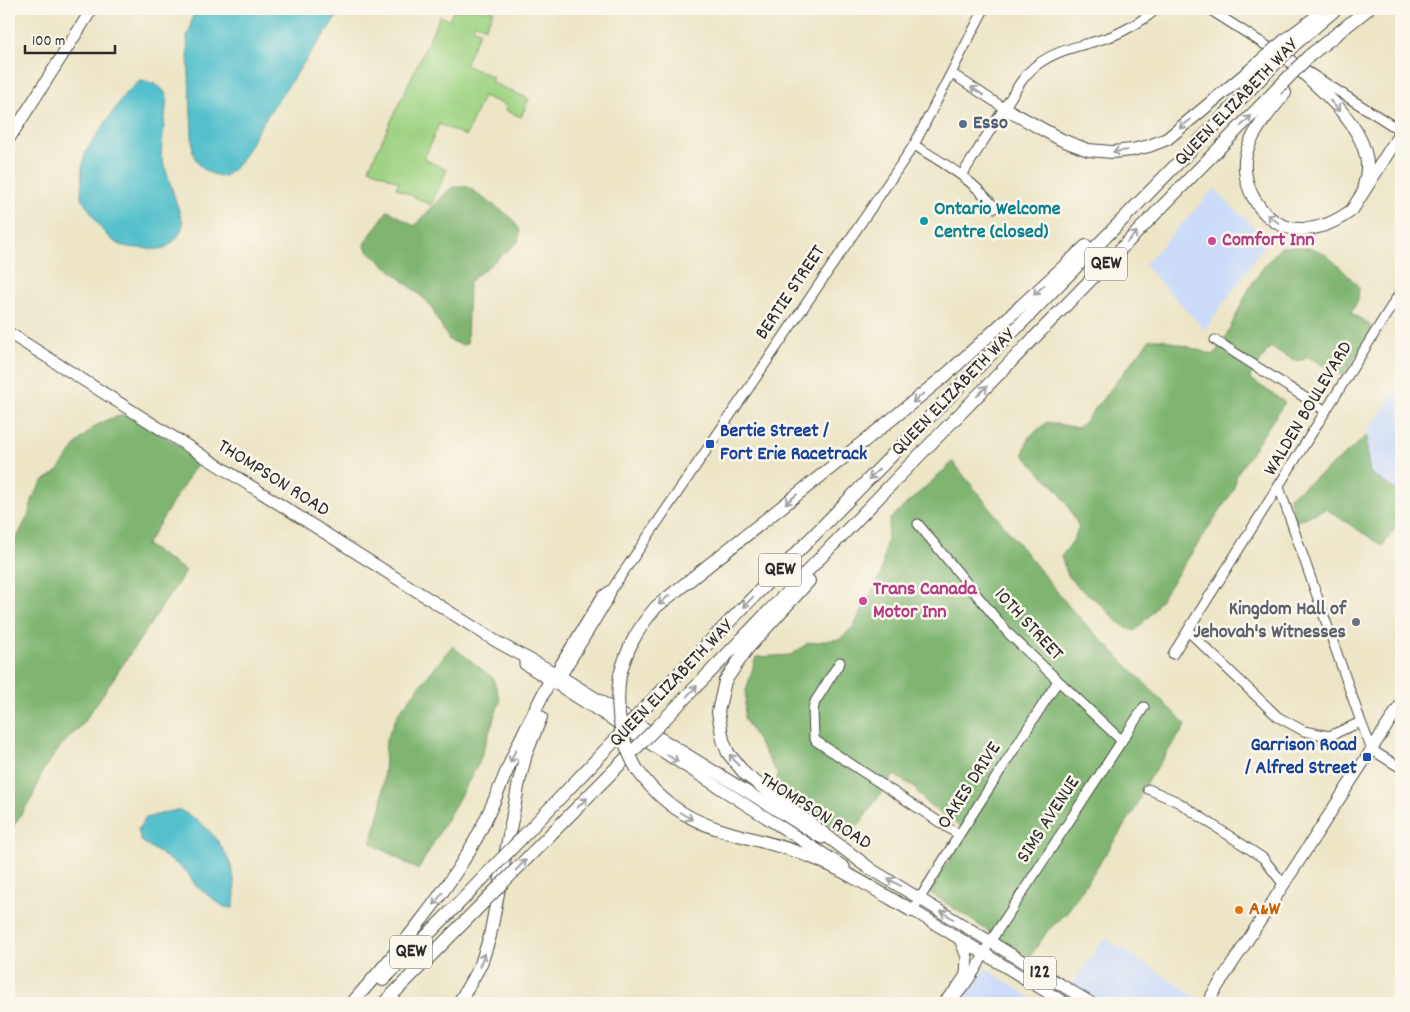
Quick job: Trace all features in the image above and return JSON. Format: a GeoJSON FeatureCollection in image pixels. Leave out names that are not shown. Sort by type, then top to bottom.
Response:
{"type":"FeatureCollection","features":[{"type":"Feature","properties":{"kind":"highway"},"geometry":{"type":"LineString","coordinates":[[1004,108],[1062,140],[1088,150],[1112,152],[1150,146],[1167,139],[1249,71],[1289,43],[1328,9]]}},
{"type":"Feature","properties":{"kind":"highway","name":"QUEEN ELIZABETH WAY"},"geometry":{"type":"LineString","coordinates":[[359,1003],[462,900],[640,713],[1260,78],[1289,43],[1336,9]]}},
{"type":"Feature","properties":{"kind":"highway","name":"QUEEN ELIZABETH WAY"},"geometry":{"type":"LineString","coordinates":[[384,1003],[658,726],[907,468],[1280,91],[1312,59],[1367,10]]}},
{"type":"Feature","properties":{"kind":"highway"},"geometry":{"type":"LineString","coordinates":[[1288,59],[1336,106],[1354,128],[1365,147],[1367,162],[1366,181],[1360,197]]}},
{"type":"Feature","properties":{"kind":"highway"},"geometry":{"type":"LineString","coordinates":[[1280,91],[1259,126],[1246,153],[1244,168],[1247,185],[1258,206],[1269,217],[1297,230],[1327,225],[1340,219],[1352,210],[1401,131]]}},
{"type":"Feature","properties":{"kind":"highway"},"geometry":{"type":"LineString","coordinates":[[912,911],[810,856],[715,828],[686,816],[658,795],[638,770],[630,756],[621,732],[618,711],[620,675],[625,656],[642,623],[656,607],[947,374],[1096,236],[1166,175]]}},
{"type":"Feature","properties":{"kind":"highway"},"geometry":{"type":"LineString","coordinates":[[868,866],[745,774],[728,753],[718,712],[725,681],[747,649],[870,514],[907,468]]}},
{"type":"Feature","properties":{"kind":"highway"},"geometry":{"type":"LineString","coordinates":[[352,1003],[409,938],[445,891],[474,844],[517,748],[556,679]]}},
{"type":"Feature","properties":{"kind":"highway"},"geometry":{"type":"LineString","coordinates":[[459,1003],[481,964],[490,936],[526,754],[556,679]]}},
{"type":"Feature","properties":{"kind":"main road"},"geometry":{"type":"LineString","coordinates":[[9,139],[92,9]]}},
{"type":"Feature","properties":{"kind":"main road","name":"THOMPSON ROAD"},"geometry":{"type":"LineString","coordinates":[[9,333],[518,655],[521,661],[556,679],[868,866],[1091,1003]]}},
{"type":"Feature","properties":{"kind":"main road","name":"THOMPSON ROAD"},"geometry":{"type":"LineString","coordinates":[[556,679],[912,911],[1061,1001]]}},
{"type":"Feature","properties":{"kind":"main road"},"geometry":{"type":"LineString","coordinates":[[1202,1003],[1211,999],[1401,704]]}},
{"type":"Feature","properties":{"kind":"main road"},"geometry":{"type":"LineString","coordinates":[[960,939],[967,957],[966,974]]}},
{"type":"Feature","properties":{"kind":"street","name":"BERTIE STREET"},"geometry":{"type":"LineString","coordinates":[[556,679],[608,600],[612,588],[914,145],[984,9]]}},
{"type":"Feature","properties":{"kind":"street"},"geometry":{"type":"LineString","coordinates":[[962,175],[1029,71],[1052,55],[1076,46],[1105,39],[1131,26],[1156,9]]}},
{"type":"Feature","properties":{"kind":"street"},"geometry":{"type":"LineString","coordinates":[[1208,9],[1401,131]]}},
{"type":"Feature","properties":{"kind":"street"},"geometry":{"type":"LineString","coordinates":[[951,73],[1004,108]]}},
{"type":"Feature","properties":{"kind":"street"},"geometry":{"type":"LineString","coordinates":[[914,145],[962,175],[989,199],[995,208]]}},
{"type":"Feature","properties":{"kind":"street","name":"WALDEN BOULEVARD"},"geometry":{"type":"LineString","coordinates":[[1372,750],[1360,722],[1279,488],[1401,291]]}},
{"type":"Feature","properties":{"kind":"street"},"geometry":{"type":"LineString","coordinates":[[1215,340],[1326,411]]}},
{"type":"Feature","properties":{"kind":"street"},"geometry":{"type":"LineString","coordinates":[[1173,654],[1279,488]]}},
{"type":"Feature","properties":{"kind":"street","name":"10TH STREET"},"geometry":{"type":"LineString","coordinates":[[918,524],[1009,634],[1122,740]]}},
{"type":"Feature","properties":{"kind":"street"},"geometry":{"type":"LineString","coordinates":[[1188,631],[1278,717],[1304,731],[1329,736],[1360,722]]}},
{"type":"Feature","properties":{"kind":"street"},"geometry":{"type":"LineString","coordinates":[[840,662],[815,702],[813,710],[814,737],[816,741],[959,835]]}},
{"type":"Feature","properties":{"kind":"street","name":"OAKES DRIVE"},"geometry":{"type":"LineString","coordinates":[[912,911],[1058,681]]}},
{"type":"Feature","properties":{"kind":"street","name":"SIMS AVENUE"},"geometry":{"type":"LineString","coordinates":[[950,1003],[981,962],[983,953],[990,942],[1144,707]]}},
{"type":"Feature","properties":{"kind":"street"},"geometry":{"type":"LineString","coordinates":[[1372,750],[1401,768]]}},
{"type":"Feature","properties":{"kind":"street"},"geometry":{"type":"LineString","coordinates":[[1148,789],[1178,802],[1263,858],[1284,885]]}},
{"type":"Feature","properties":{"kind":"street","name":"SIMS AVENUE"},"geometry":{"type":"LineString","coordinates":[[942,1003],[956,988],[976,958],[983,953]]}},
{"type":"Feature","properties":{"kind":"shaded area"},"geometry":{"type":"Polygon","coordinates":[[[1214,189],[1268,240],[1205,330],[1144,265],[1214,189]]]}},
{"type":"Feature","properties":{"kind":"shaded area"},"geometry":{"type":"Polygon","coordinates":[[[1401,381],[1401,494],[1370,473],[1366,436],[1401,381]]]}},
{"type":"Feature","properties":{"kind":"shaded area"},"geometry":{"type":"Polygon","coordinates":[[[1105,938],[1198,998],[1194,1003],[1102,1003],[1072,984],[1105,938]]]}},
{"type":"Feature","properties":{"kind":"shaded area"},"geometry":{"type":"Polygon","coordinates":[[[985,968],[1039,1003],[959,1003],[985,968]]]}},
{"type":"Feature","properties":{"kind":"green space"},"geometry":{"type":"Polygon","coordinates":[[[454,9],[494,10],[485,28],[475,23],[473,29],[480,31],[465,65],[493,77],[491,82],[529,99],[521,117],[505,110],[507,106],[483,96],[466,136],[439,124],[424,159],[447,170],[431,205],[396,188],[399,182],[369,168],[440,16],[449,20],[454,9]]]}},
{"type":"Feature","properties":{"kind":"green space"},"geometry":{"type":"Polygon","coordinates":[[[452,187],[468,187],[512,218],[520,231],[518,242],[469,282],[467,343],[462,345],[449,340],[428,302],[368,251],[364,244],[388,210],[414,226],[452,187]]]}},
{"type":"Feature","properties":{"kind":"green space"},"geometry":{"type":"Polygon","coordinates":[[[1281,247],[1304,247],[1317,250],[1339,267],[1359,287],[1358,300],[1351,313],[1369,324],[1372,332],[1343,376],[1308,357],[1298,362],[1270,347],[1249,378],[1285,402],[1237,474],[1233,491],[1151,614],[1135,631],[1129,629],[1119,623],[1098,602],[1078,586],[1067,573],[1061,557],[1073,541],[1079,527],[1059,492],[1023,454],[1029,437],[1047,422],[1078,428],[1150,339],[1162,339],[1214,355],[1228,332],[1250,287],[1265,265],[1281,247]]]}},
{"type":"Feature","properties":{"kind":"green space"},"geometry":{"type":"Polygon","coordinates":[[[128,414],[200,459],[146,545],[186,571],[82,725],[61,746],[42,772],[33,796],[9,833],[9,553],[28,516],[33,497],[43,481],[56,473],[79,441],[95,426],[109,419],[128,414]]]}},
{"type":"Feature","properties":{"kind":"green space"},"geometry":{"type":"Polygon","coordinates":[[[1367,435],[1367,455],[1370,473],[1401,494],[1401,519],[1383,546],[1326,509],[1296,521],[1289,497],[1367,435]]]}},
{"type":"Feature","properties":{"kind":"green space"},"geometry":{"type":"Polygon","coordinates":[[[953,462],[1071,609],[1186,725],[1146,783],[1134,811],[1066,914],[1048,930],[1029,958],[929,892],[967,831],[926,803],[913,786],[894,775],[848,840],[783,795],[775,787],[778,775],[744,718],[746,691],[756,657],[791,655],[808,643],[840,639],[854,626],[881,574],[890,519],[953,462]]]}},
{"type":"Feature","properties":{"kind":"green space"},"geometry":{"type":"Polygon","coordinates":[[[452,646],[493,678],[500,701],[479,763],[418,870],[371,843],[382,804],[386,740],[399,712],[452,646]]]}},
{"type":"Feature","properties":{"kind":"water"},"geometry":{"type":"Polygon","coordinates":[[[197,9],[342,9],[263,122],[241,160],[223,177],[204,170],[193,153],[187,36],[197,9]]]}},
{"type":"Feature","properties":{"kind":"water"},"geometry":{"type":"Polygon","coordinates":[[[140,81],[156,85],[163,90],[167,97],[161,155],[183,223],[181,232],[172,243],[157,249],[130,247],[115,242],[102,230],[81,199],[82,168],[86,151],[125,94],[140,81]]]}},
{"type":"Feature","properties":{"kind":"water"},"geometry":{"type":"Polygon","coordinates":[[[180,810],[203,825],[225,852],[230,863],[235,885],[233,908],[224,907],[196,886],[187,872],[141,841],[138,829],[146,818],[180,810]]]}},
{"type":"Feature","properties":{"kind":"place","name":"Esso"},"geometry":{"type":"Point","coordinates":[963,124]}},
{"type":"Feature","properties":{"kind":"place","name":"Ontario Welcome Centre (closed)"},"geometry":{"type":"Point","coordinates":[924,221]}},
{"type":"Feature","properties":{"kind":"place","name":"Comfort Inn"},"geometry":{"type":"Point","coordinates":[1212,241]}},
{"type":"Feature","properties":{"kind":"place","name":"Bertie Street / Fort Erie Racetrack"},"geometry":{"type":"Point","coordinates":[710,444]}},
{"type":"Feature","properties":{"kind":"place","name":"Trans Canada Motor Inn"},"geometry":{"type":"Point","coordinates":[863,601]}},
{"type":"Feature","properties":{"kind":"place","name":"Kingdom Hall of Jehovah's Witnesses"},"geometry":{"type":"Point","coordinates":[1356,622]}},
{"type":"Feature","properties":{"kind":"place","name":"Garrison Road / Alfred Street"},"geometry":{"type":"Point","coordinates":[1367,757]}},
{"type":"Feature","properties":{"kind":"place","name":"A&W"},"geometry":{"type":"Point","coordinates":[1239,910]}}]}
